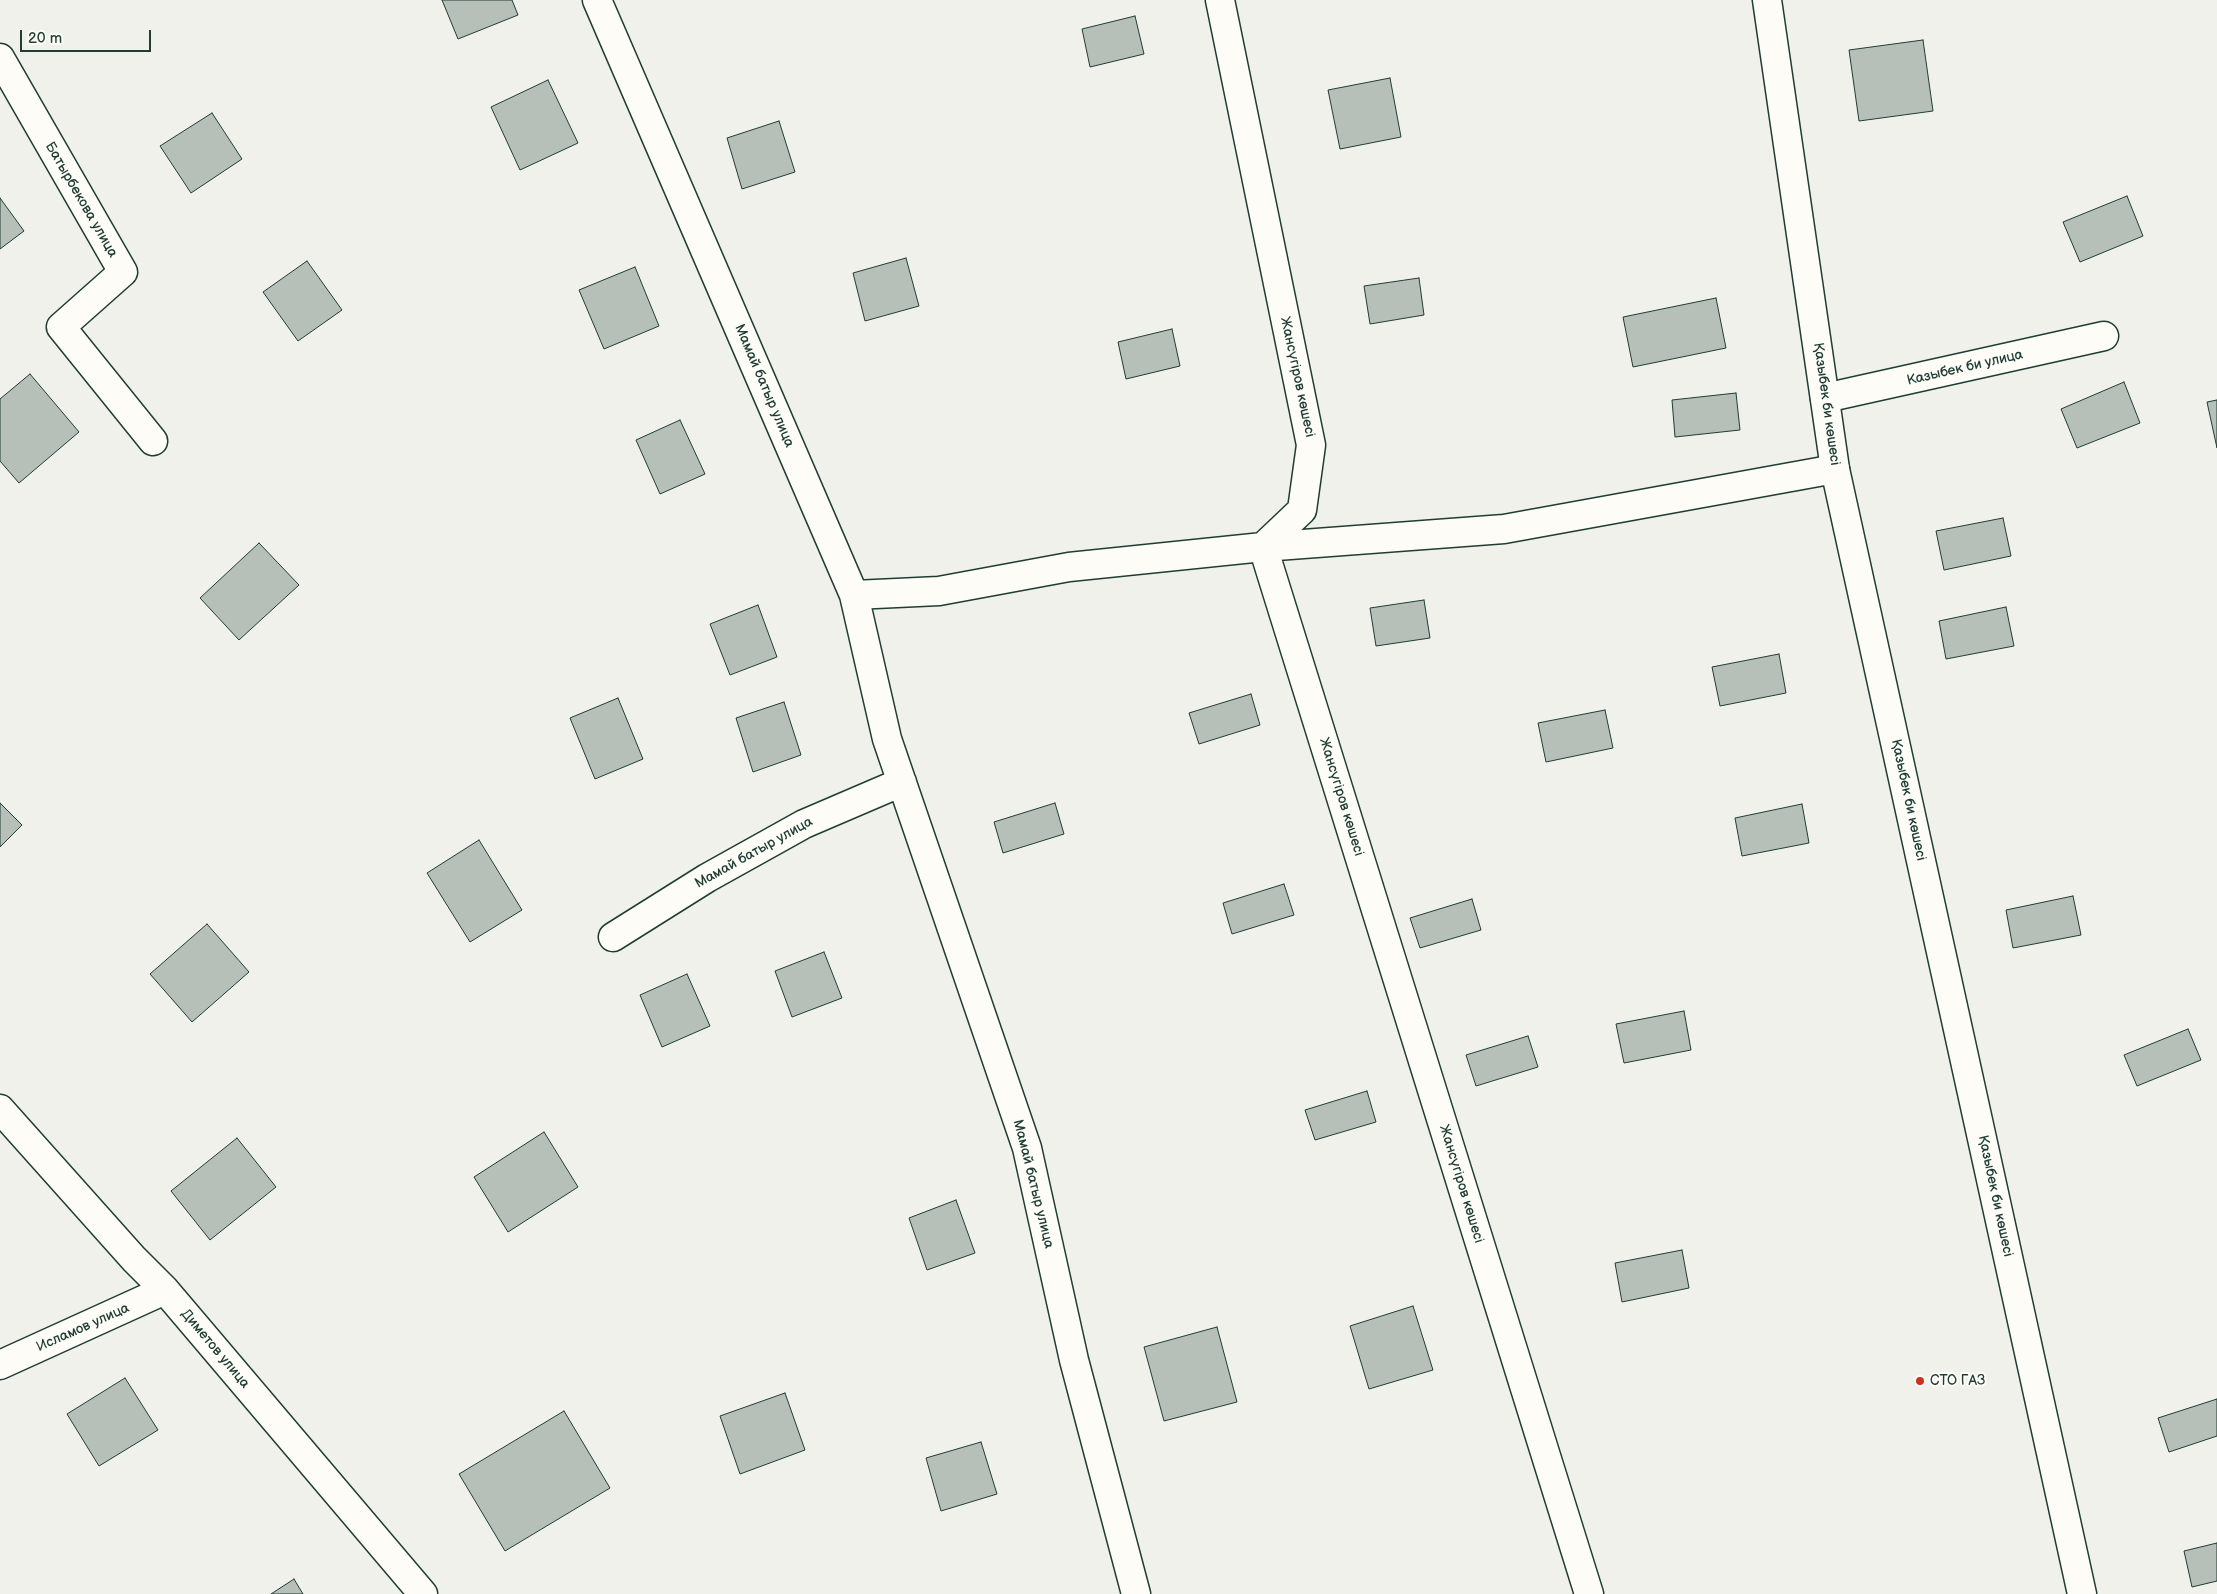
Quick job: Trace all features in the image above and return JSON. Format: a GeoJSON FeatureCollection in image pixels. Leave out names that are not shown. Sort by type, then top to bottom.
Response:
{"type":"FeatureCollection","features":[{"type":"Feature","properties":{"kind":"street","name":"Мамай батыр улица"},"geometry":{"type":"LineString","coordinates":[[597,0],[854,595],[887,739],[1026,1148],[1074,1360],[1136,1594]]}},
{"type":"Feature","properties":{"kind":"street","name":"Жансүгіров көшесі"},"geometry":{"type":"LineString","coordinates":[[1220,0],[1311,445],[1302,510],[1263,547],[1589,1594]]}},
{"type":"Feature","properties":{"kind":"street","name":"Қазыбек би көшесі"},"geometry":{"type":"LineString","coordinates":[[1767,0],[1835,468],[2082,1594]]}},
{"type":"Feature","properties":{"kind":"street","name":"Батырбекова улица"},"geometry":{"type":"LineString","coordinates":[[0,58],[123,272],[61,327],[153,442]]}},
{"type":"Feature","properties":{"kind":"street","name":"Казыбек би улица"},"geometry":{"type":"LineString","coordinates":[[1825,398],[2104,336]]}},
{"type":"Feature","properties":{"kind":"street"},"geometry":{"type":"LineString","coordinates":[[854,595],[939,591],[1069,567],[1263,547],[1504,529],[1835,468]]}},
{"type":"Feature","properties":{"kind":"street","name":"Мамай батыр улица"},"geometry":{"type":"LineString","coordinates":[[613,937],[706,878],[804,824],[902,782]]}},
{"type":"Feature","properties":{"kind":"street","name":"Диметов улица"},"geometry":{"type":"LineString","coordinates":[[0,1110],[134,1259],[165,1290],[423,1594]]}},
{"type":"Feature","properties":{"kind":"street","name":"Исламов улица"},"geometry":{"type":"LineString","coordinates":[[0,1366],[165,1290]]}},
{"type":"Feature","properties":{"kind":"building"},"geometry":{"type":"Polygon","coordinates":[[[442,0],[512,0],[518,15],[458,39],[442,0]]]}},
{"type":"Feature","properties":{"kind":"building"},"geometry":{"type":"Polygon","coordinates":[[[1135,16],[1144,54],[1090,67],[1082,29],[1135,16]]]}},
{"type":"Feature","properties":{"kind":"building"},"geometry":{"type":"Polygon","coordinates":[[[1923,40],[1933,111],[1859,121],[1849,50],[1923,40]]]}},
{"type":"Feature","properties":{"kind":"building"},"geometry":{"type":"Polygon","coordinates":[[[1390,78],[1401,137],[1340,149],[1328,90],[1390,78]]]}},
{"type":"Feature","properties":{"kind":"building"},"geometry":{"type":"Polygon","coordinates":[[[548,80],[578,143],[520,170],[491,107],[548,80]]]}},
{"type":"Feature","properties":{"kind":"building"},"geometry":{"type":"Polygon","coordinates":[[[212,113],[242,159],[191,193],[160,146],[212,113]]]}},
{"type":"Feature","properties":{"kind":"building"},"geometry":{"type":"Polygon","coordinates":[[[779,121],[795,172],[742,189],[727,138],[779,121]]]}},
{"type":"Feature","properties":{"kind":"building"},"geometry":{"type":"Polygon","coordinates":[[[2127,196],[2143,236],[2080,262],[2063,222],[2127,196]]]}},
{"type":"Feature","properties":{"kind":"building"},"geometry":{"type":"Polygon","coordinates":[[[0,198],[24,231],[0,249],[0,198]]]}},
{"type":"Feature","properties":{"kind":"building"},"geometry":{"type":"Polygon","coordinates":[[[906,258],[919,306],[865,321],[853,273],[906,258]]]}},
{"type":"Feature","properties":{"kind":"building"},"geometry":{"type":"Polygon","coordinates":[[[307,261],[342,310],[298,341],[263,292],[307,261]]]}},
{"type":"Feature","properties":{"kind":"building"},"geometry":{"type":"Polygon","coordinates":[[[635,267],[659,326],[604,349],[579,290],[635,267]]]}},
{"type":"Feature","properties":{"kind":"building"},"geometry":{"type":"Polygon","coordinates":[[[1419,278],[1424,315],[1370,324],[1364,286],[1419,278]]]}},
{"type":"Feature","properties":{"kind":"building"},"geometry":{"type":"Polygon","coordinates":[[[1716,298],[1726,348],[1633,367],[1623,317],[1716,298]]]}},
{"type":"Feature","properties":{"kind":"building"},"geometry":{"type":"Polygon","coordinates":[[[1172,329],[1180,366],[1126,379],[1118,342],[1172,329]]]}},
{"type":"Feature","properties":{"kind":"building"},"geometry":{"type":"Polygon","coordinates":[[[30,374],[79,432],[19,483],[0,461],[0,399],[30,374]]]}},
{"type":"Feature","properties":{"kind":"building"},"geometry":{"type":"Polygon","coordinates":[[[2124,382],[2140,423],[2077,448],[2061,409],[2124,382]]]}},
{"type":"Feature","properties":{"kind":"building"},"geometry":{"type":"Polygon","coordinates":[[[1736,393],[1740,430],[1675,437],[1672,400],[1736,393]]]}},
{"type":"Feature","properties":{"kind":"building"},"geometry":{"type":"Polygon","coordinates":[[[2217,400],[2217,448],[2207,402],[2217,400]]]}},
{"type":"Feature","properties":{"kind":"building"},"geometry":{"type":"Polygon","coordinates":[[[680,420],[705,474],[660,494],[636,440],[680,420]]]}},
{"type":"Feature","properties":{"kind":"building"},"geometry":{"type":"Polygon","coordinates":[[[2003,518],[2011,556],[1944,570],[1936,531],[2003,518]]]}},
{"type":"Feature","properties":{"kind":"building"},"geometry":{"type":"Polygon","coordinates":[[[259,543],[299,585],[239,640],[200,598],[259,543]]]}},
{"type":"Feature","properties":{"kind":"building"},"geometry":{"type":"Polygon","coordinates":[[[1424,600],[1430,638],[1376,646],[1370,608],[1424,600]]]}},
{"type":"Feature","properties":{"kind":"building"},"geometry":{"type":"Polygon","coordinates":[[[758,605],[777,657],[730,675],[710,624],[758,605]]]}},
{"type":"Feature","properties":{"kind":"building"},"geometry":{"type":"Polygon","coordinates":[[[2006,607],[2014,646],[1946,659],[1939,621],[2006,607]]]}},
{"type":"Feature","properties":{"kind":"building"},"geometry":{"type":"Polygon","coordinates":[[[1779,654],[1786,693],[1720,706],[1712,667],[1779,654]]]}},
{"type":"Feature","properties":{"kind":"building"},"geometry":{"type":"Polygon","coordinates":[[[1251,694],[1260,725],[1199,744],[1189,713],[1251,694]]]}},
{"type":"Feature","properties":{"kind":"building"},"geometry":{"type":"Polygon","coordinates":[[[618,698],[643,759],[595,779],[570,718],[618,698]]]}},
{"type":"Feature","properties":{"kind":"building"},"geometry":{"type":"Polygon","coordinates":[[[784,702],[801,755],[753,772],[736,718],[784,702]]]}},
{"type":"Feature","properties":{"kind":"building"},"geometry":{"type":"Polygon","coordinates":[[[1605,710],[1613,748],[1546,762],[1538,723],[1605,710]]]}},
{"type":"Feature","properties":{"kind":"building"},"geometry":{"type":"Polygon","coordinates":[[[0,803],[22,825],[0,847],[0,803]]]}},
{"type":"Feature","properties":{"kind":"building"},"geometry":{"type":"Polygon","coordinates":[[[1055,803],[1064,834],[1003,853],[994,822],[1055,803]]]}},
{"type":"Feature","properties":{"kind":"building"},"geometry":{"type":"Polygon","coordinates":[[[1802,804],[1809,843],[1742,856],[1735,818],[1802,804]]]}},
{"type":"Feature","properties":{"kind":"building"},"geometry":{"type":"Polygon","coordinates":[[[479,840],[522,910],[470,942],[427,873],[479,840]]]}},
{"type":"Feature","properties":{"kind":"building"},"geometry":{"type":"Polygon","coordinates":[[[1284,884],[1294,915],[1232,934],[1223,903],[1284,884]]]}},
{"type":"Feature","properties":{"kind":"building"},"geometry":{"type":"Polygon","coordinates":[[[2073,896],[2081,935],[2013,948],[2006,910],[2073,896]]]}},
{"type":"Feature","properties":{"kind":"building"},"geometry":{"type":"Polygon","coordinates":[[[1472,899],[1481,930],[1420,948],[1410,918],[1472,899]]]}},
{"type":"Feature","properties":{"kind":"building"},"geometry":{"type":"Polygon","coordinates":[[[207,924],[249,972],[192,1022],[150,974],[207,924]]]}},
{"type":"Feature","properties":{"kind":"building"},"geometry":{"type":"Polygon","coordinates":[[[824,952],[842,998],[792,1017],[775,971],[824,952]]]}},
{"type":"Feature","properties":{"kind":"building"},"geometry":{"type":"Polygon","coordinates":[[[687,974],[710,1026],[662,1047],[640,995],[687,974]]]}},
{"type":"Feature","properties":{"kind":"building"},"geometry":{"type":"Polygon","coordinates":[[[1684,1011],[1691,1050],[1624,1063],[1616,1024],[1684,1011]]]}},
{"type":"Feature","properties":{"kind":"building"},"geometry":{"type":"Polygon","coordinates":[[[2188,1029],[2201,1060],[2137,1086],[2124,1055],[2188,1029]]]}},
{"type":"Feature","properties":{"kind":"building"},"geometry":{"type":"Polygon","coordinates":[[[1528,1036],[1538,1067],[1476,1086],[1466,1055],[1528,1036]]]}},
{"type":"Feature","properties":{"kind":"building"},"geometry":{"type":"Polygon","coordinates":[[[1367,1091],[1376,1122],[1315,1140],[1305,1110],[1367,1091]]]}},
{"type":"Feature","properties":{"kind":"building"},"geometry":{"type":"Polygon","coordinates":[[[544,1132],[578,1187],[508,1232],[474,1177],[544,1132]]]}},
{"type":"Feature","properties":{"kind":"building"},"geometry":{"type":"Polygon","coordinates":[[[237,1138],[276,1187],[210,1240],[171,1191],[237,1138]]]}},
{"type":"Feature","properties":{"kind":"building"},"geometry":{"type":"Polygon","coordinates":[[[956,1200],[975,1253],[927,1270],[909,1218],[956,1200]]]}},
{"type":"Feature","properties":{"kind":"building"},"geometry":{"type":"Polygon","coordinates":[[[1682,1250],[1689,1288],[1622,1302],[1615,1263],[1682,1250]]]}},
{"type":"Feature","properties":{"kind":"building"},"geometry":{"type":"Polygon","coordinates":[[[1413,1306],[1433,1370],[1369,1389],[1350,1326],[1413,1306]]]}},
{"type":"Feature","properties":{"kind":"building"},"geometry":{"type":"Polygon","coordinates":[[[1217,1327],[1237,1402],[1164,1421],[1144,1347],[1217,1327]]]}},
{"type":"Feature","properties":{"kind":"building"},"geometry":{"type":"Polygon","coordinates":[[[125,1378],[158,1430],[99,1466],[67,1414],[125,1378]]]}},
{"type":"Feature","properties":{"kind":"building"},"geometry":{"type":"Polygon","coordinates":[[[785,1393],[805,1450],[740,1474],[720,1416],[785,1393]]]}},
{"type":"Feature","properties":{"kind":"building"},"geometry":{"type":"Polygon","coordinates":[[[2217,1399],[2217,1436],[2169,1452],[2158,1418],[2217,1399]]]}},
{"type":"Feature","properties":{"kind":"building"},"geometry":{"type":"Polygon","coordinates":[[[564,1411],[610,1488],[505,1551],[459,1474],[564,1411]]]}},
{"type":"Feature","properties":{"kind":"building"},"geometry":{"type":"Polygon","coordinates":[[[981,1442],[997,1494],[941,1511],[926,1458],[981,1442]]]}},
{"type":"Feature","properties":{"kind":"building"},"geometry":{"type":"Polygon","coordinates":[[[2217,1543],[2217,1581],[2192,1587],[2184,1551],[2217,1543]]]}},
{"type":"Feature","properties":{"kind":"building"},"geometry":{"type":"Polygon","coordinates":[[[294,1579],[303,1594],[271,1594],[294,1579]]]}},
{"type":"Feature","properties":{"kind":"place","name":"СТО ГАЗ"},"geometry":{"type":"Point","coordinates":[1920,1381]}}]}
